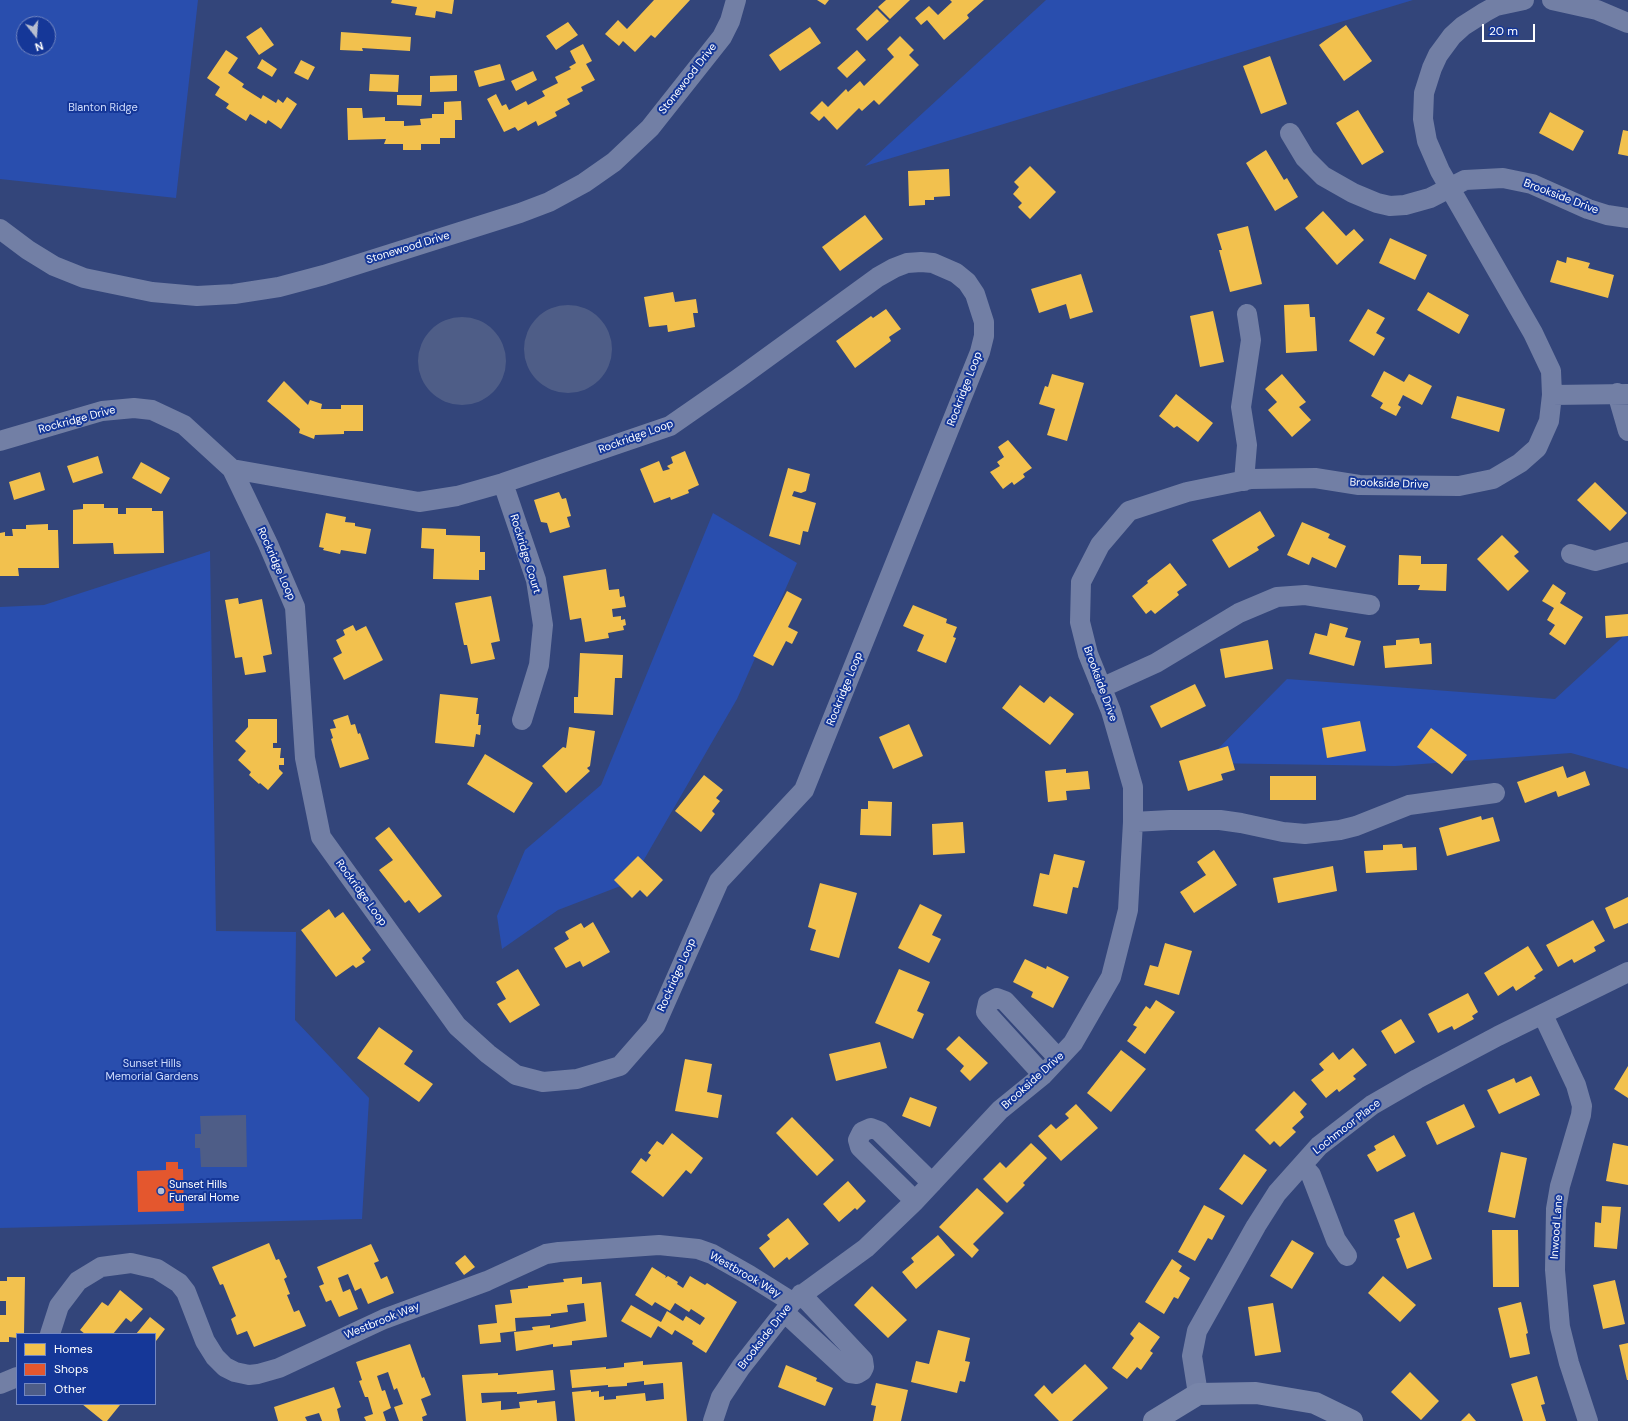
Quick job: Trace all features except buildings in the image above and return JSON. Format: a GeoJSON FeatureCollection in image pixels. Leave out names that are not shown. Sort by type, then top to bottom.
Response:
{"type":"FeatureCollection","features":[{"type":"Feature","properties":{"kind":"street","name":"Stonewood Drive"},"geometry":{"type":"LineString","coordinates":[[0,229],[28,250],[54,266],[84,278],[152,292],[197,296],[234,294],[279,287],[324,275],[520,213],[548,202],[584,183],[614,162],[650,128],[722,37],[736,0]]}},
{"type":"Feature","properties":{"kind":"street","name":"Brookside Drive"},"geometry":{"type":"LineString","coordinates":[[713,1421],[721,1397],[741,1367],[792,1303],[866,1248],[915,1201],[1000,1110],[1042,1075],[1073,1043],[1111,977],[1128,910],[1134,787],[1111,711],[1088,654],[1080,622],[1081,582],[1100,545],[1129,511],[1187,492],[1244,481],[1315,478],[1359,485],[1459,486],[1493,479],[1520,463],[1537,448],[1549,421],[1552,394],[1551,371],[1533,333],[1448,188],[1432,154],[1423,124],[1424,99],[1432,68],[1438,55],[1452,36],[1474,18],[1496,6],[1524,0]]}},
{"type":"Feature","properties":{"kind":"street"},"geometry":{"type":"LineString","coordinates":[[1552,0],[1597,10],[1628,23]]}},
{"type":"Feature","properties":{"kind":"street","name":"Brookside Drive"},"geometry":{"type":"LineString","coordinates":[[1290,133],[1305,158],[1323,176],[1353,193],[1377,203],[1390,206],[1405,205],[1430,198],[1465,180],[1516,180],[1550,191],[1588,209],[1607,215],[1628,218]]}},
{"type":"Feature","properties":{"kind":"street","name":"Rockridge Loop"},"geometry":{"type":"LineString","coordinates":[[921,262],[946,267],[967,282],[975,294],[984,322],[984,336],[980,352],[804,790],[719,881],[655,1026],[620,1066],[577,1079],[543,1082],[516,1075],[488,1054],[457,1026],[321,837],[305,758],[295,607],[232,469],[419,502],[457,496],[503,483],[670,426],[878,277],[894,268],[921,262]]}},
{"type":"Feature","properties":{"kind":"street"},"geometry":{"type":"LineString","coordinates":[[1244,481],[1247,445],[1241,407],[1251,340],[1247,314]]}},
{"type":"Feature","properties":{"kind":"street"},"geometry":{"type":"LineString","coordinates":[[1552,394],[1622,394],[1628,431]]}},
{"type":"Feature","properties":{"kind":"street","name":"Rockridge Drive"},"geometry":{"type":"LineString","coordinates":[[0,441],[102,411],[134,408],[152,410],[184,425],[232,469]]}},
{"type":"Feature","properties":{"kind":"street"},"geometry":{"type":"LineString","coordinates":[[256,520],[251,487],[260,482],[288,480]]}},
{"type":"Feature","properties":{"kind":"street","name":"Rockridge Court"},"geometry":{"type":"LineString","coordinates":[[503,483],[536,580],[543,625],[539,665],[522,720]]}},
{"type":"Feature","properties":{"kind":"street"},"geometry":{"type":"LineString","coordinates":[[1571,554],[1595,561],[1628,552]]}},
{"type":"Feature","properties":{"kind":"street"},"geometry":{"type":"LineString","coordinates":[[1101,688],[1156,663],[1239,613],[1277,597],[1305,596],[1370,605]]}},
{"type":"Feature","properties":{"kind":"street"},"geometry":{"type":"LineString","coordinates":[[1133,822],[1220,820],[1283,832],[1305,834],[1340,830],[1356,826],[1409,805],[1495,793]]}},
{"type":"Feature","properties":{"kind":"street","name":"Lochmoor Place"},"geometry":{"type":"LineString","coordinates":[[1198,1394],[1192,1356],[1197,1331],[1256,1226],[1277,1194],[1319,1146],[1372,1105],[1492,1040],[1628,972]]}},
{"type":"Feature","properties":{"kind":"street"},"geometry":{"type":"LineString","coordinates":[[1042,1075],[986,1012],[988,1003],[997,998],[1005,1001],[1058,1058]]}},
{"type":"Feature","properties":{"kind":"street","name":"Inwood Lane"},"geometry":{"type":"LineString","coordinates":[[1543,1015],[1576,1085],[1582,1106],[1581,1115],[1560,1186],[1556,1209],[1555,1270],[1560,1327],[1569,1362],[1588,1421]]}},
{"type":"Feature","properties":{"kind":"street"},"geometry":{"type":"LineString","coordinates":[[915,1201],[860,1147],[858,1140],[862,1132],[871,1128],[879,1131],[932,1183]]}},
{"type":"Feature","properties":{"kind":"street"},"geometry":{"type":"LineString","coordinates":[[1302,1165],[1311,1175],[1336,1240],[1347,1256]]}},
{"type":"Feature","properties":{"kind":"street","name":"Westbrook Way"},"geometry":{"type":"LineString","coordinates":[[50,1333],[59,1306],[78,1281],[101,1267],[131,1263],[157,1269],[179,1283],[186,1292],[205,1341],[215,1358],[235,1372],[249,1375],[274,1370],[377,1322],[487,1281],[540,1257],[559,1252],[659,1245],[698,1249],[712,1254],[749,1275],[792,1303]]}},
{"type":"Feature","properties":{"kind":"street"},"geometry":{"type":"LineString","coordinates":[[0,1384],[16,1377]]}},
{"type":"Feature","properties":{"kind":"street"},"geometry":{"type":"LineString","coordinates":[[1154,1421],[1198,1394],[1256,1393],[1315,1403],[1352,1421]]}},
{"type":"Feature","properties":{"kind":"green space","name":"Blanton Ridge"},"geometry":{"type":"Polygon","coordinates":[[[0,0],[198,0],[176,198],[0,179],[0,0]]]}},
{"type":"Feature","properties":{"kind":"green space"},"geometry":{"type":"Polygon","coordinates":[[[1046,0],[1413,0],[865,166],[1046,0]]]}},
{"type":"Feature","properties":{"kind":"green space"},"geometry":{"type":"Polygon","coordinates":[[[713,513],[797,563],[737,699],[631,882],[558,910],[502,949],[497,916],[525,850],[601,785],[713,513]]]}},
{"type":"Feature","properties":{"kind":"green space","name":"Sunset Hills Memorial Gardens"},"geometry":{"type":"Polygon","coordinates":[[[210,551],[216,931],[296,932],[295,1020],[369,1098],[362,1219],[0,1228],[0,607],[44,605],[210,551]]]}},
{"type":"Feature","properties":{"kind":"green space"},"geometry":{"type":"Polygon","coordinates":[[[1628,632],[1628,769],[1571,753],[1395,766],[1204,763],[1287,679],[1555,699],[1628,632]]]}},
{"type":"Feature","properties":{"kind":"place","name":"Sunset Hills Funeral Home"},"geometry":{"type":"Point","coordinates":[161,1191]}}]}
